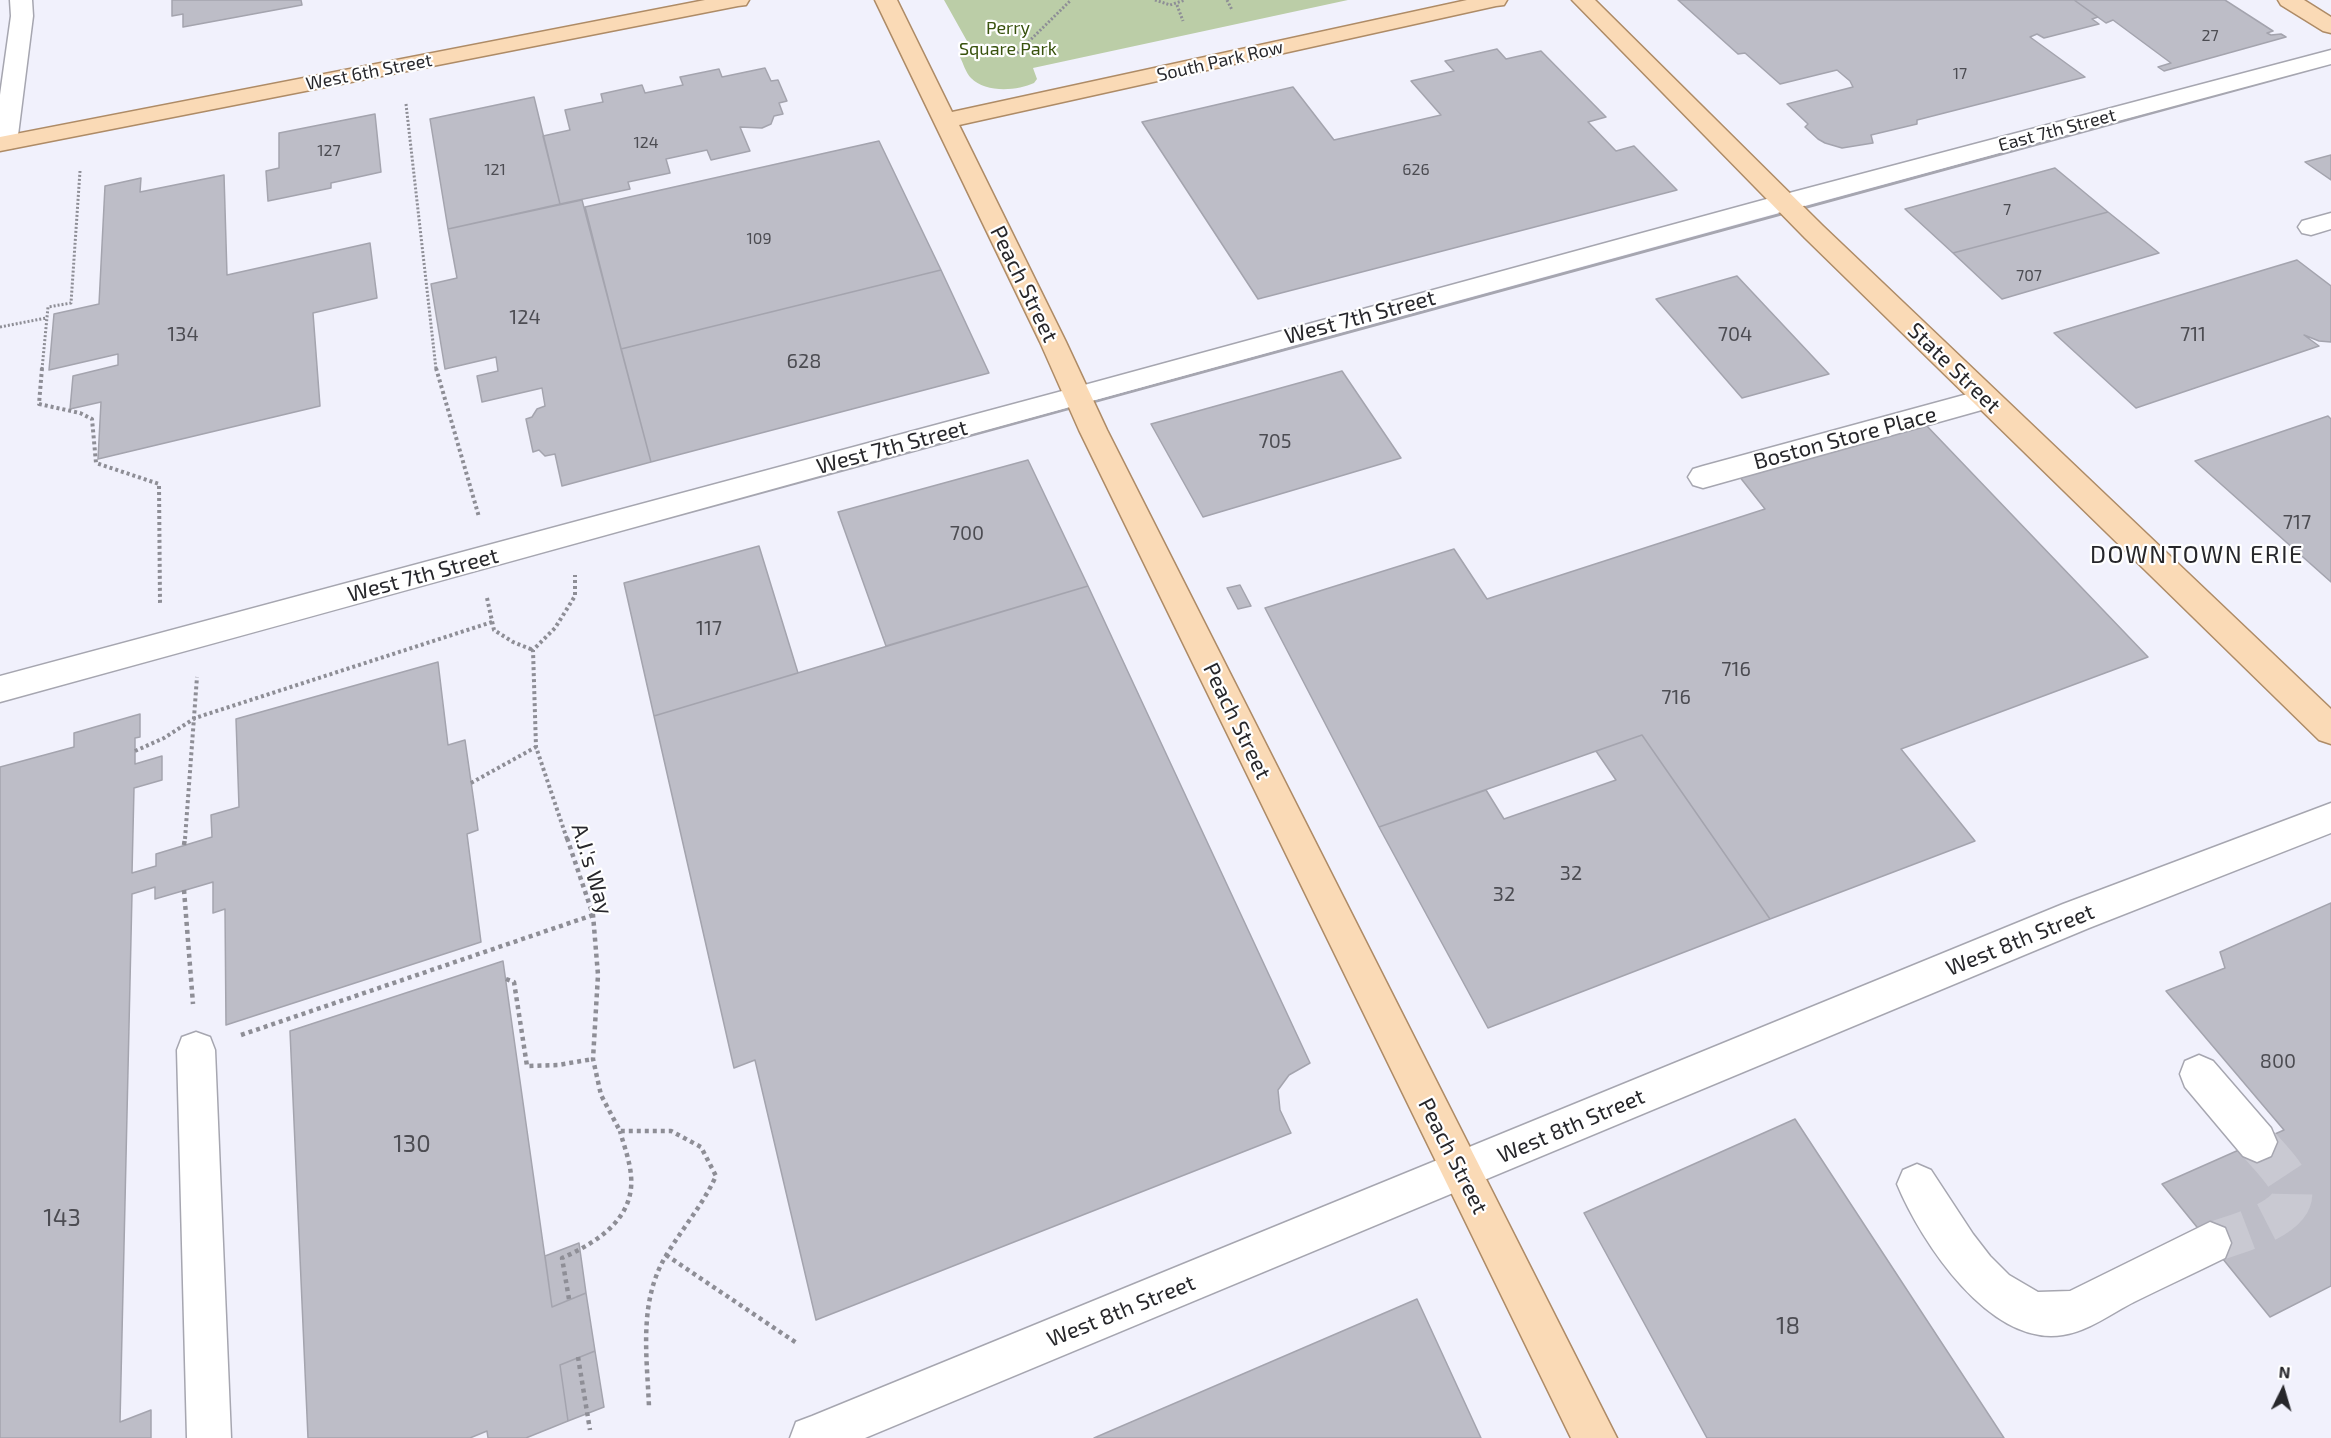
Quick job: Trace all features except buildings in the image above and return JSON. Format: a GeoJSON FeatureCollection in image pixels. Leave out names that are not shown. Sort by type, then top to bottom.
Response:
{"type":"FeatureCollection","features":[{"type":"Feature","properties":{"kind":"main road","name":"West 6th Street"},"geometry":{"type":"LineString","coordinates":[[3,144],[738,0]]}},
{"type":"Feature","properties":{"kind":"main road","name":"Peach Street"},"geometry":{"type":"LineString","coordinates":[[886,0],[1053,342],[1077,397],[1595,1438]]}},
{"type":"Feature","properties":{"kind":"main road","name":"South Park Row"},"geometry":{"type":"LineString","coordinates":[[944,121],[1496,0]]}},
{"type":"Feature","properties":{"kind":"main road","name":"State Street"},"geometry":{"type":"LineString","coordinates":[[1583,0],[1783,202],[2331,730]]}},
{"type":"Feature","properties":{"kind":"main road"},"geometry":{"type":"LineString","coordinates":[[2289,0],[2331,26]]}},
{"type":"Feature","properties":{"kind":"street"},"geometry":{"type":"LineString","coordinates":[[3,144],[22,16],[21,0]]}},
{"type":"Feature","properties":{"kind":"street","name":"East 7th Street"},"geometry":{"type":"LineString","coordinates":[[1783,202],[2331,57]]}},
{"type":"Feature","properties":{"kind":"street","name":"West 7th Street"},"geometry":{"type":"LineString","coordinates":[[0,689],[1077,397],[1783,202]]}},
{"type":"Feature","properties":{"kind":"street","name":"Boston Store Place"},"geometry":{"type":"LineString","coordinates":[[1703,477],[1986,399]]}},
{"type":"Feature","properties":{"kind":"street","name":"West 8th Street"},"geometry":{"type":"LineString","coordinates":[[812,1438],[1461,1172],[2076,916],[2331,818]]}},
{"type":"Feature","properties":{"kind":"street"},"geometry":{"type":"LineString","coordinates":[[196,1050],[209,1438]]}},
{"type":"Feature","properties":{"kind":"street"},"geometry":{"type":"LineString","coordinates":[[2199,1074],[2257,1142]]}},
{"type":"Feature","properties":{"kind":"street"},"geometry":{"type":"LineString","coordinates":[[1917,1184],[1977,1273],[2001,1296],[2023,1309],[2061,1314],[2085,1305],[2210,1243]]}},
{"type":"Feature","properties":{"kind":"path"},"geometry":{"type":"LineString","coordinates":[[1014,56],[1071,0]]}},
{"type":"Feature","properties":{"kind":"path"},"geometry":{"type":"LineString","coordinates":[[1155,0],[1165,5],[1177,5],[1185,0]]}},
{"type":"Feature","properties":{"kind":"path"},"geometry":{"type":"LineString","coordinates":[[1227,0],[1232,10]]}},
{"type":"Feature","properties":{"kind":"path"},"geometry":{"type":"LineString","coordinates":[[1177,5],[1183,21]]}},
{"type":"Feature","properties":{"kind":"path"},"geometry":{"type":"LineString","coordinates":[[406,104],[436,369],[479,517]]}},
{"type":"Feature","properties":{"kind":"path"},"geometry":{"type":"LineString","coordinates":[[81,171],[71,303],[48,307],[39,405],[50,410],[76,412],[92,419],[96,464],[159,484],[160,606]]}},
{"type":"Feature","properties":{"kind":"path"},"geometry":{"type":"LineString","coordinates":[[0,327],[46,318]]}},
{"type":"Feature","properties":{"kind":"path"},"geometry":{"type":"LineString","coordinates":[[486,595],[494,630],[513,642],[533,650],[555,628],[575,596],[575,571]]}},
{"type":"Feature","properties":{"kind":"path"},"geometry":{"type":"LineString","coordinates":[[135,751],[164,738],[195,718],[492,622]]}},
{"type":"Feature","properties":{"kind":"path","name":"A.J.'s Way"},"geometry":{"type":"LineString","coordinates":[[533,650],[536,747],[592,915],[598,975],[594,1059],[601,1095],[620,1131],[630,1169],[631,1192],[620,1219],[589,1246],[562,1258],[569,1299]]}},
{"type":"Feature","properties":{"kind":"path"},"geometry":{"type":"LineString","coordinates":[[184,845],[197,674]]}},
{"type":"Feature","properties":{"kind":"path"},"geometry":{"type":"LineString","coordinates":[[471,783],[536,747]]}},
{"type":"Feature","properties":{"kind":"path"},"geometry":{"type":"LineString","coordinates":[[184,890],[196,1050],[592,915]]}},
{"type":"Feature","properties":{"kind":"path"},"geometry":{"type":"LineString","coordinates":[[506,979],[514,982],[527,1066],[558,1065],[594,1059]]}},
{"type":"Feature","properties":{"kind":"path"},"geometry":{"type":"LineString","coordinates":[[620,1131],[671,1131],[701,1147],[716,1176],[704,1202],[666,1255],[651,1287],[645,1318],[649,1407]]}},
{"type":"Feature","properties":{"kind":"path"},"geometry":{"type":"LineString","coordinates":[[666,1255],[798,1344]]}},
{"type":"Feature","properties":{"kind":"path"},"geometry":{"type":"LineString","coordinates":[[578,1357],[590,1430]]}},
{"type":"Feature","properties":{"kind":"green space","name":"Perry Square Park"},"geometry":{"type":"Polygon","coordinates":[[[944,0],[1348,0],[1033,68],[1037,79],[1034,83],[1019,88],[1001,89],[984,86],[971,78],[960,57],[962,53],[972,50],[944,0]]]}},
{"type":"Feature","properties":{"kind":"tunnel"},"geometry":{"type":"LineString","coordinates":[[2210,1243],[2263,1224],[2286,1208],[2292,1198],[2291,1187],[2284,1175],[2257,1142]]}},
{"type":"Feature","properties":{"kind":"district","name":"DOWNTOWN ERIE"},"geometry":{"type":"Point","coordinates":[2197,555]}}]}
